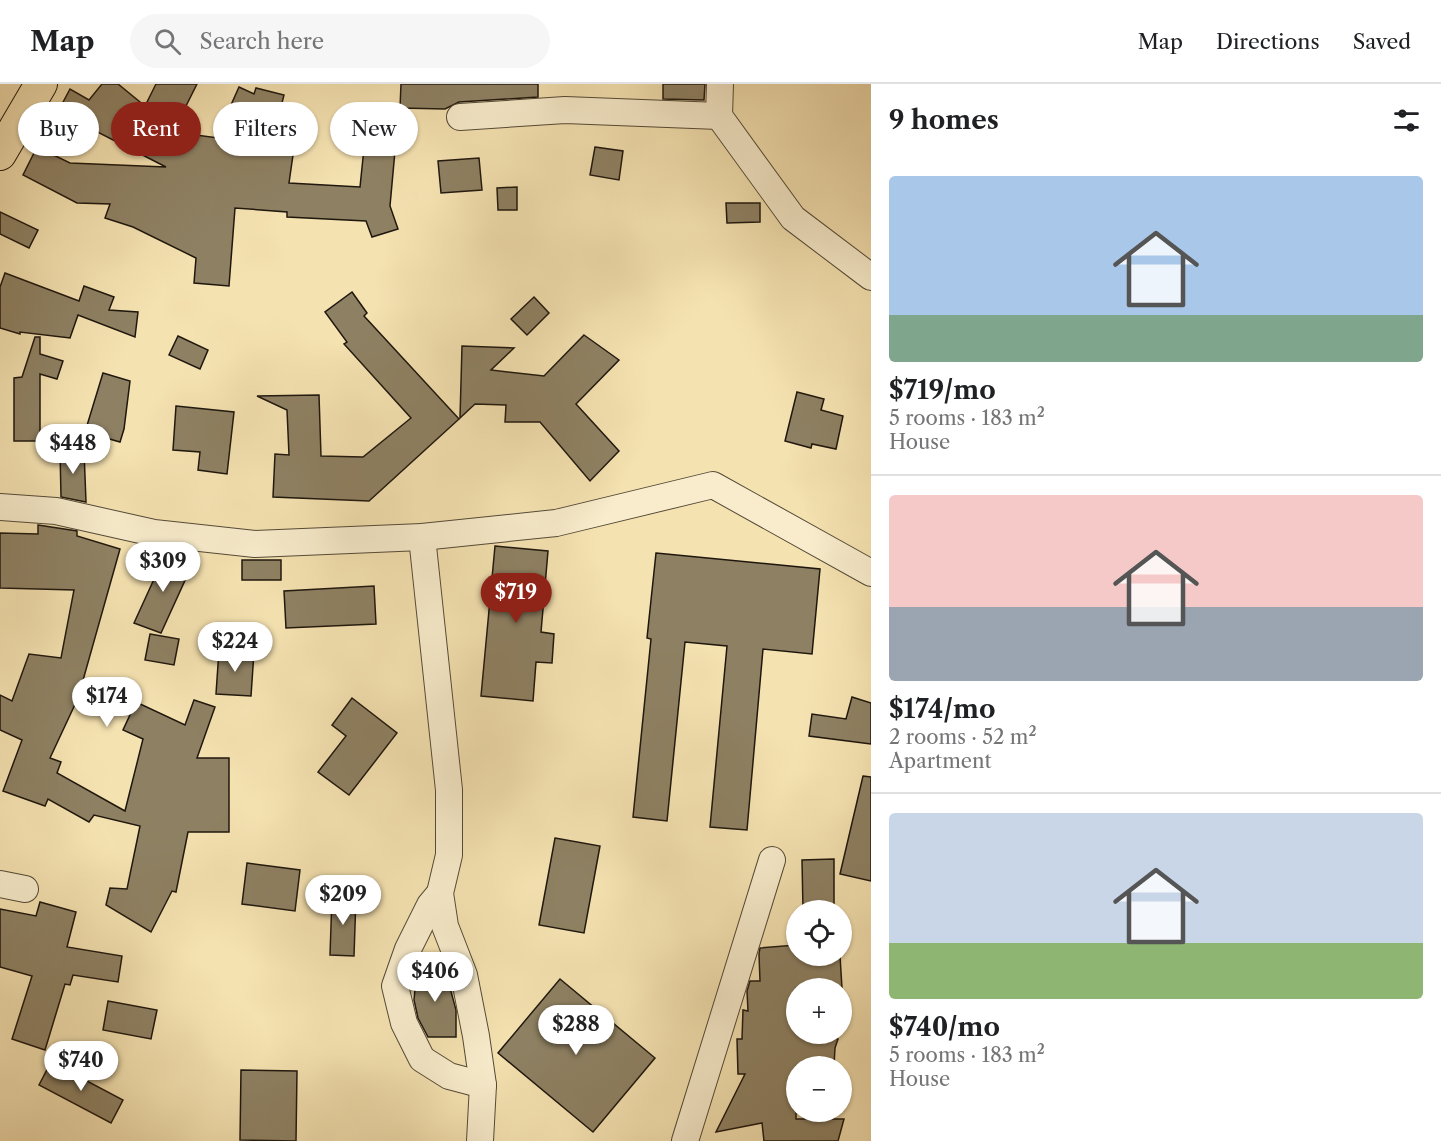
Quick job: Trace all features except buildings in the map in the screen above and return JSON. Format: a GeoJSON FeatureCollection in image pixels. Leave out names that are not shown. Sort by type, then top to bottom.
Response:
{"type":"FeatureCollection","features":[{"type":"Feature","properties":{"kind":"main road"},"geometry":{"type":"LineString","coordinates":[[0,154],[41,84]]}},
{"type":"Feature","properties":{"kind":"street"},"geometry":{"type":"LineString","coordinates":[[720,84],[719,116],[793,218],[871,277]]}},
{"type":"Feature","properties":{"kind":"street"},"geometry":{"type":"LineString","coordinates":[[460,117],[565,110],[719,116]]}},
{"type":"Feature","properties":{"kind":"street"},"geometry":{"type":"LineString","coordinates":[[0,507],[56,511],[154,533],[255,544],[422,537],[556,523],[713,485],[871,573]]}},
{"type":"Feature","properties":{"kind":"street"},"geometry":{"type":"LineString","coordinates":[[422,537],[449,790],[449,855],[440,893],[445,926],[464,975],[476,1036],[483,1085],[480,1141]]}},
{"type":"Feature","properties":{"kind":"street"},"geometry":{"type":"LineString","coordinates":[[685,1141],[772,860]]}},
{"type":"Feature","properties":{"kind":"street"},"geometry":{"type":"LineString","coordinates":[[0,884],[26,889]]}},
{"type":"Feature","properties":{"kind":"street"},"geometry":{"type":"LineString","coordinates":[[440,893],[430,904],[408,949],[395,986],[404,1023],[422,1059],[449,1077],[483,1085]]}}]}
